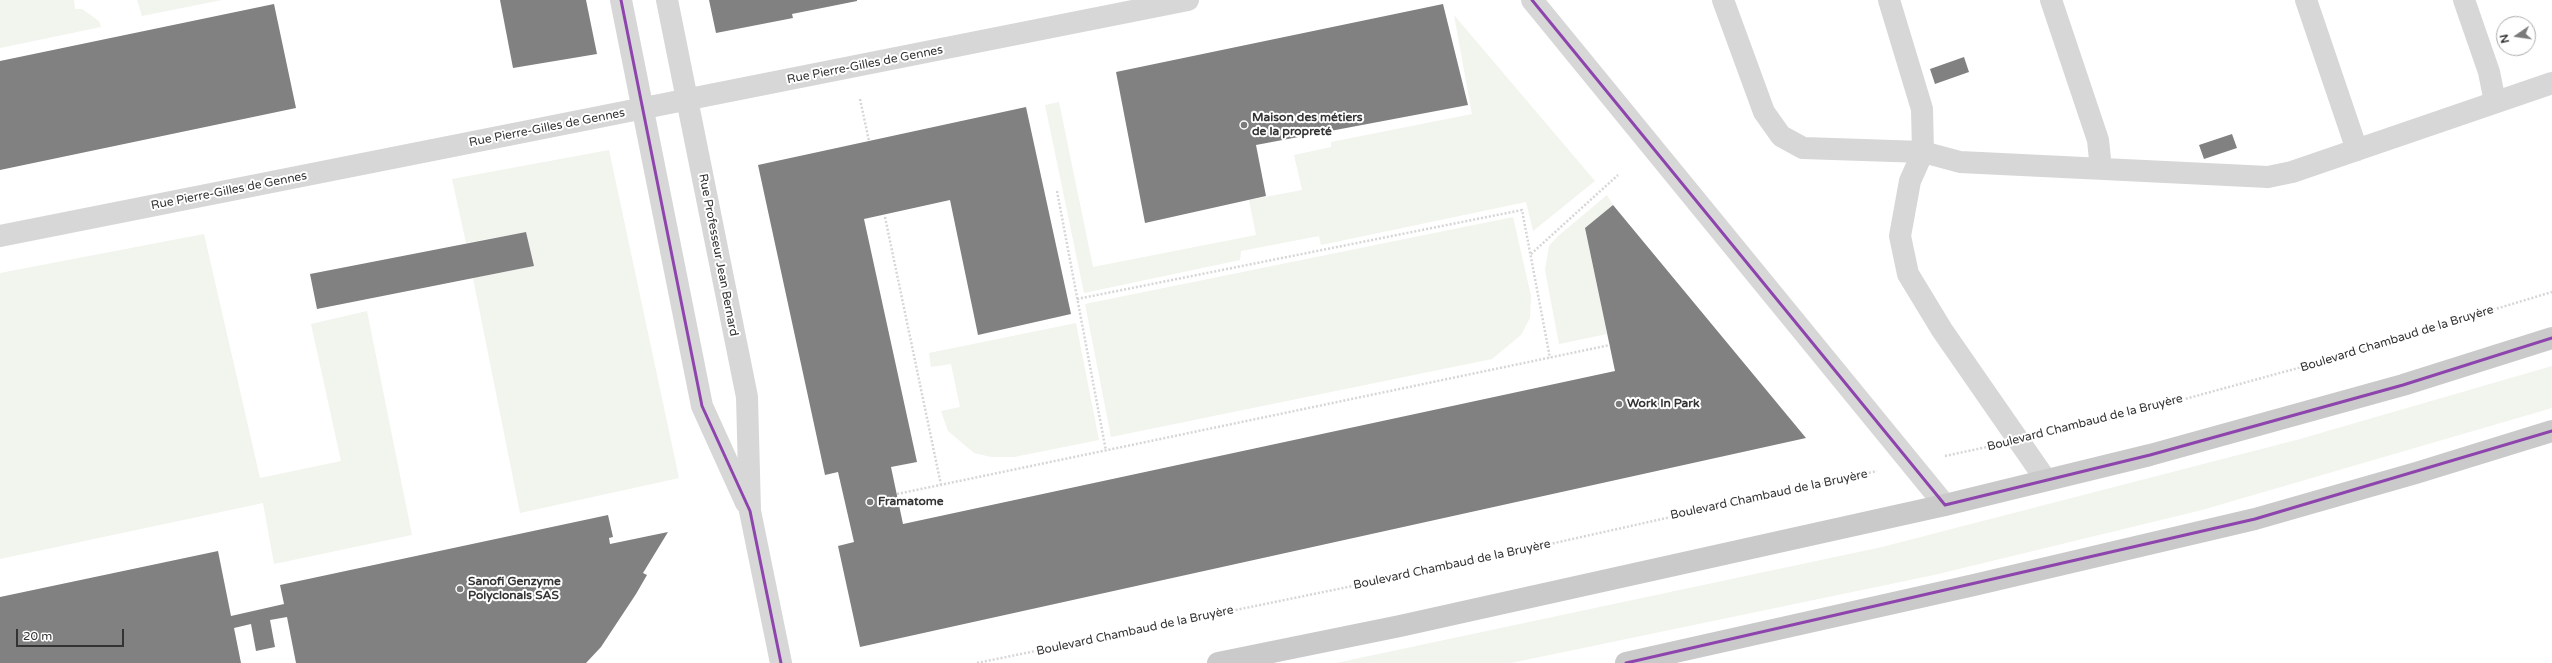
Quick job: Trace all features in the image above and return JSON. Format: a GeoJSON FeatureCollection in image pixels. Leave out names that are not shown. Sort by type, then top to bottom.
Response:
{"type":"FeatureCollection","features":[{"type":"Feature","properties":{"kind":"main road"},"geometry":{"type":"LineString","coordinates":[[1218,663],[1400,626],[1945,505],[2150,455],[2396,387],[2552,338]]}},
{"type":"Feature","properties":{"kind":"main road"},"geometry":{"type":"LineString","coordinates":[[1626,663],[1974,585],[2255,519],[2416,473],[2552,431]]}},
{"type":"Feature","properties":{"kind":"street","name":"Rue Professeur Jean Bernard"},"geometry":{"type":"LineString","coordinates":[[621,0],[702,406],[750,511]]}},
{"type":"Feature","properties":{"kind":"street","name":"Rue Professeur Jean Bernard"},"geometry":{"type":"LineString","coordinates":[[668,0],[747,397],[750,511],[780,663]]}},
{"type":"Feature","properties":{"kind":"street","name":"Rue Pierre-Gilles de Gennes"},"geometry":{"type":"LineString","coordinates":[[0,236],[1188,0]]}},
{"type":"Feature","properties":{"kind":"street"},"geometry":{"type":"LineString","coordinates":[[1532,0],[1945,505]]}},
{"type":"Feature","properties":{"kind":"street"},"geometry":{"type":"LineString","coordinates":[[1723,0],[1764,112],[1781,136],[1803,148],[1923,152],[1960,162],[2268,177],[2292,172],[2552,83]]}},
{"type":"Feature","properties":{"kind":"street"},"geometry":{"type":"LineString","coordinates":[[1888,0],[1922,109],[1923,152],[1910,181],[1900,236],[1908,274],[1942,330],[2046,480]]}},
{"type":"Feature","properties":{"kind":"street"},"geometry":{"type":"LineString","coordinates":[[2051,0],[2098,140],[2101,169]]}},
{"type":"Feature","properties":{"kind":"street"},"geometry":{"type":"LineString","coordinates":[[2306,0],[2357,150]]}},
{"type":"Feature","properties":{"kind":"street"},"geometry":{"type":"LineString","coordinates":[[2464,0],[2489,72],[2495,102]]}},
{"type":"Feature","properties":{"kind":"path"},"geometry":{"type":"LineString","coordinates":[[860,99],[869,141]]}},
{"type":"Feature","properties":{"kind":"path"},"geometry":{"type":"LineString","coordinates":[[1530,254],[1618,175]]}},
{"type":"Feature","properties":{"kind":"path"},"geometry":{"type":"LineString","coordinates":[[1056,192],[1106,450]]}},
{"type":"Feature","properties":{"kind":"path"},"geometry":{"type":"LineString","coordinates":[[1077,299],[1522,210],[1550,358]]}},
{"type":"Feature","properties":{"kind":"path"},"geometry":{"type":"LineString","coordinates":[[885,217],[941,485]]}},
{"type":"Feature","properties":{"kind":"path","name":"Boulevard Chambaud de la Bruyère"},"geometry":{"type":"LineString","coordinates":[[977,663],[1465,563],[2134,413],[2309,366],[2552,292]]}},
{"type":"Feature","properties":{"kind":"path"},"geometry":{"type":"LineString","coordinates":[[897,494],[1610,346]]}},
{"type":"Feature","properties":{"kind":"shaded area"},"geometry":{"type":"Polygon","coordinates":[[[0,0],[74,0],[75,9],[82,9],[99,21],[101,27],[0,48],[0,0]]]}},
{"type":"Feature","properties":{"kind":"shaded area"},"geometry":{"type":"Polygon","coordinates":[[[137,0],[222,0],[142,16],[137,0]]]}},
{"type":"Feature","properties":{"kind":"shaded area"},"geometry":{"type":"Polygon","coordinates":[[[1454,15],[1595,181],[1533,231],[1526,202],[1321,245],[1319,236],[1241,251],[1240,260],[1084,293],[1045,105],[1059,102],[1093,267],[1256,235],[1249,200],[1302,190],[1294,155],[1331,147],[1331,142],[1472,114],[1454,15]]]}},
{"type":"Feature","properties":{"kind":"shaded area"},"geometry":{"type":"Polygon","coordinates":[[[609,150],[679,478],[520,513],[473,278],[534,266],[526,232],[466,243],[452,179],[609,150]]]}},
{"type":"Feature","properties":{"kind":"shaded area"},"geometry":{"type":"Polygon","coordinates":[[[1607,195],[1613,205],[1585,229],[1607,334],[1559,344],[1545,270],[1549,246],[1557,237],[1607,195]]]}},
{"type":"Feature","properties":{"kind":"shaded area"},"geometry":{"type":"Polygon","coordinates":[[[1513,217],[1531,296],[1530,318],[1521,335],[1492,359],[1111,437],[1085,304],[1513,217]]]}},
{"type":"Feature","properties":{"kind":"shaded area"},"geometry":{"type":"Polygon","coordinates":[[[204,234],[260,478],[341,461],[311,324],[367,311],[412,535],[274,564],[263,503],[0,559],[0,273],[204,234]]]}},
{"type":"Feature","properties":{"kind":"shaded area"},"geometry":{"type":"Polygon","coordinates":[[[1076,323],[1099,440],[1014,457],[991,457],[974,453],[948,431],[941,411],[960,407],[951,364],[931,367],[929,353],[1076,323]]]}},
{"type":"Feature","properties":{"kind":"shaded area"},"geometry":{"type":"Polygon","coordinates":[[[2552,366],[2552,408],[2202,510],[1934,575],[1511,663],[1336,663],[1882,547],[2300,439],[2552,366]]]}},
{"type":"Feature","properties":{"kind":"building"},"geometry":{"type":"Polygon","coordinates":[[[500,0],[586,0],[597,54],[513,68],[500,0]]]}},
{"type":"Feature","properties":{"kind":"building"},"geometry":{"type":"Polygon","coordinates":[[[709,0],[857,1],[792,14],[793,18],[716,33],[709,0]]]}},
{"type":"Feature","properties":{"kind":"building"},"geometry":{"type":"Polygon","coordinates":[[[274,4],[296,108],[0,170],[0,61],[274,4]]]}},
{"type":"Feature","properties":{"kind":"building","name":"Maison des métiers de la propreté"},"geometry":{"type":"Polygon","coordinates":[[[1443,4],[1468,105],[1256,145],[1266,196],[1145,223],[1116,72],[1443,4]]]}},
{"type":"Feature","properties":{"kind":"building"},"geometry":{"type":"Polygon","coordinates":[[[1964,57],[1969,72],[1935,84],[1930,69],[1964,57]]]}},
{"type":"Feature","properties":{"kind":"building","name":"Work In Park"},"geometry":{"type":"Polygon","coordinates":[[[1026,107],[1071,314],[978,335],[950,200],[864,219],[917,462],[891,467],[903,524],[1615,371],[1585,228],[1613,205],[1806,438],[860,647],[838,546],[854,542],[838,472],[825,475],[758,165],[1026,107]]]}},
{"type":"Feature","properties":{"kind":"building"},"geometry":{"type":"Polygon","coordinates":[[[2232,134],[2237,148],[2204,159],[2199,145],[2232,134]]]}},
{"type":"Feature","properties":{"kind":"building"},"geometry":{"type":"Polygon","coordinates":[[[526,232],[534,266],[317,309],[310,274],[526,232]]]}},
{"type":"Feature","properties":{"kind":"building","name":"Sanofi Genzyme Polyclonals SAS"},"geometry":{"type":"Polygon","coordinates":[[[608,515],[613,537],[609,538],[610,544],[668,532],[643,573],[647,575],[636,594],[601,647],[586,663],[296,663],[287,617],[270,620],[275,647],[256,651],[251,624],[234,628],[241,663],[0,663],[0,597],[218,551],[231,616],[284,604],[280,585],[608,515]]]}},
{"type":"Feature","properties":{"kind":"transit line"},"geometry":{"type":"LineString","coordinates":[[621,0],[702,406],[750,511],[781,663]]}},
{"type":"Feature","properties":{"kind":"transit line"},"geometry":{"type":"LineString","coordinates":[[1532,0],[1945,505],[2150,455],[2403,385],[2552,338]]}},
{"type":"Feature","properties":{"kind":"transit line"},"geometry":{"type":"LineString","coordinates":[[1626,663],[2255,519],[2552,431]]}},
{"type":"Feature","properties":{"kind":"place","name":"Maison des métiers de la propreté"},"geometry":{"type":"Point","coordinates":[1244,125]}},
{"type":"Feature","properties":{"kind":"place","name":"Work In Park"},"geometry":{"type":"Point","coordinates":[1619,404]}},
{"type":"Feature","properties":{"kind":"place","name":"Framatome"},"geometry":{"type":"Point","coordinates":[870,502]}},
{"type":"Feature","properties":{"kind":"place","name":"Sanofi Genzyme Polyclonals SAS"},"geometry":{"type":"Point","coordinates":[460,589]}}]}
